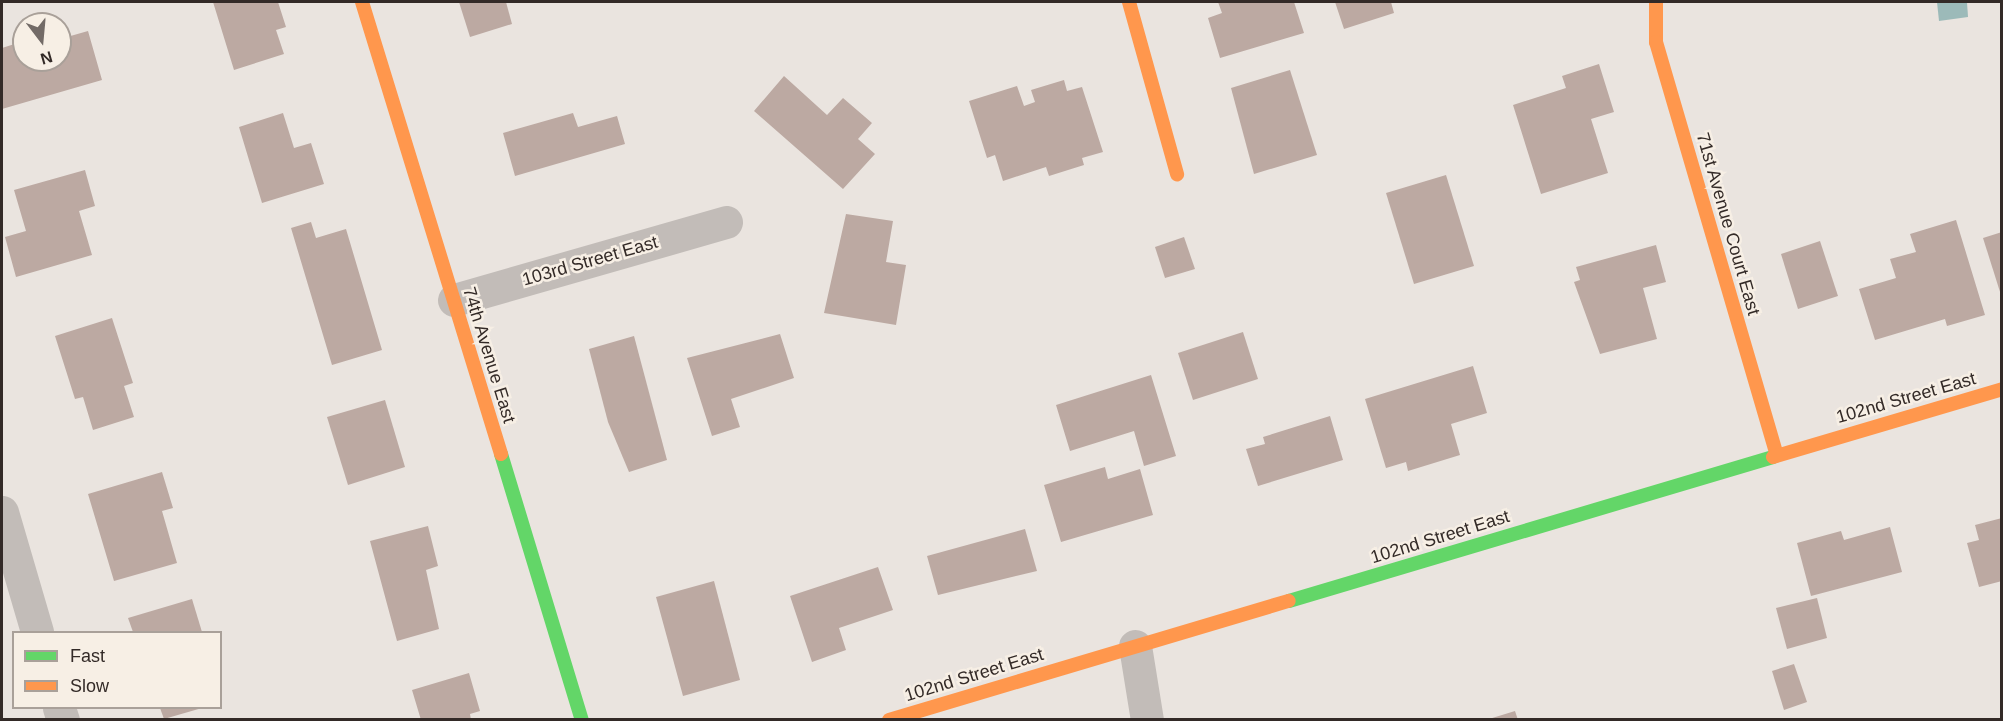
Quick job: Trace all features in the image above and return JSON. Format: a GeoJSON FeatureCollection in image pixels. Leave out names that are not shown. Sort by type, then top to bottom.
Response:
{"type":"FeatureCollection","features":[{"type":"Feature","properties":{"kind":"street","name":"74th Avenue East"},"geometry":{"type":"LineString","coordinates":[[362,2],[582,720]]}},
{"type":"Feature","properties":{"kind":"street"},"geometry":{"type":"LineString","coordinates":[[1129,2],[1177,174]]}},
{"type":"Feature","properties":{"kind":"street","name":"71st Avenue Court East"},"geometry":{"type":"LineString","coordinates":[[1656,2],[1656,42],[1777,455]]}},
{"type":"Feature","properties":{"kind":"street","name":"103rd Street East"},"geometry":{"type":"LineString","coordinates":[[454,300],[726,222]]}},
{"type":"Feature","properties":{"kind":"street","name":"102nd Street East"},"geometry":{"type":"LineString","coordinates":[[889,720],[2001,389]]}},
{"type":"Feature","properties":{"kind":"street"},"geometry":{"type":"LineString","coordinates":[[2,512],[36,631]]}},
{"type":"Feature","properties":{"kind":"street"},"geometry":{"type":"LineString","coordinates":[[1135,646],[1147,720]]}},
{"type":"Feature","properties":{"kind":"water"},"geometry":{"type":"Polygon","coordinates":[[[1937,2],[1967,2],[1968,17],[1939,21],[1937,2]]]}},
{"type":"Feature","properties":{"kind":"building"},"geometry":{"type":"Polygon","coordinates":[[[213,2],[278,2],[286,27],[276,30],[284,54],[234,70],[213,2]]]}},
{"type":"Feature","properties":{"kind":"building"},"geometry":{"type":"Polygon","coordinates":[[[459,2],[506,2],[512,24],[470,37],[459,2]]]}},
{"type":"Feature","properties":{"kind":"building"},"geometry":{"type":"Polygon","coordinates":[[[1218,2],[1294,2],[1304,33],[1220,58],[1208,18],[1222,13],[1218,2]]]}},
{"type":"Feature","properties":{"kind":"building"},"geometry":{"type":"Polygon","coordinates":[[[1335,2],[1391,2],[1394,13],[1344,29],[1335,2]]]}},
{"type":"Feature","properties":{"kind":"building"},"geometry":{"type":"Polygon","coordinates":[[[88,31],[102,80],[2,109],[2,48],[12,45],[12,72],[72,72],[72,36],[88,31]]]}},
{"type":"Feature","properties":{"kind":"building"},"geometry":{"type":"Polygon","coordinates":[[[1599,64],[1614,112],[1591,119],[1608,173],[1541,194],[1513,105],[1566,88],[1562,76],[1599,64]]]}},
{"type":"Feature","properties":{"kind":"building"},"geometry":{"type":"Polygon","coordinates":[[[1290,70],[1317,155],[1254,174],[1231,88],[1290,70]]]}},
{"type":"Feature","properties":{"kind":"building"},"geometry":{"type":"Polygon","coordinates":[[[784,76],[827,115],[843,98],[872,123],[858,139],[875,154],[843,189],[754,111],[784,76]]]}},
{"type":"Feature","properties":{"kind":"building"},"geometry":{"type":"Polygon","coordinates":[[[1064,80],[1067,91],[1082,87],[1103,152],[1082,158],[1084,165],[1049,176],[1046,167],[1003,181],[995,155],[987,158],[969,101],[1017,86],[1024,106],[1035,102],[1031,90],[1064,80]]]}},
{"type":"Feature","properties":{"kind":"building"},"geometry":{"type":"Polygon","coordinates":[[[283,113],[294,148],[311,143],[324,184],[262,203],[239,127],[283,113]]]}},
{"type":"Feature","properties":{"kind":"building"},"geometry":{"type":"Polygon","coordinates":[[[573,113],[578,127],[617,116],[625,144],[515,176],[503,133],[573,113]]]}},
{"type":"Feature","properties":{"kind":"building"},"geometry":{"type":"Polygon","coordinates":[[[85,170],[95,206],[79,211],[92,255],[16,277],[5,237],[26,231],[14,190],[85,170]]]}},
{"type":"Feature","properties":{"kind":"building"},"geometry":{"type":"Polygon","coordinates":[[[1446,175],[1474,266],[1414,284],[1386,193],[1446,175]]]}},
{"type":"Feature","properties":{"kind":"building"},"geometry":{"type":"Polygon","coordinates":[[[846,214],[893,221],[886,262],[906,265],[896,325],[824,313],[846,214]]]}},
{"type":"Feature","properties":{"kind":"building"},"geometry":{"type":"Polygon","coordinates":[[[1956,220],[1985,315],[1947,326],[1945,319],[1875,340],[1859,289],[1896,278],[1890,259],[1916,252],[1910,234],[1956,220]]]}},
{"type":"Feature","properties":{"kind":"building"},"geometry":{"type":"Polygon","coordinates":[[[311,222],[316,238],[346,229],[382,350],[332,365],[291,228],[311,222]]]}},
{"type":"Feature","properties":{"kind":"building"},"geometry":{"type":"Polygon","coordinates":[[[2002,232],[2002,294],[2001,295],[1983,238],[2002,232]]]}},
{"type":"Feature","properties":{"kind":"building"},"geometry":{"type":"Polygon","coordinates":[[[1184,237],[1195,269],[1165,278],[1155,247],[1184,237]]]}},
{"type":"Feature","properties":{"kind":"building"},"geometry":{"type":"Polygon","coordinates":[[[1820,241],[1838,296],[1798,309],[1781,254],[1820,241]]]}},
{"type":"Feature","properties":{"kind":"building"},"geometry":{"type":"Polygon","coordinates":[[[1656,245],[1666,282],[1643,288],[1657,339],[1600,354],[1574,282],[1580,280],[1576,267],[1656,245]]]}},
{"type":"Feature","properties":{"kind":"building"},"geometry":{"type":"Polygon","coordinates":[[[112,318],[133,383],[124,386],[134,417],[93,430],[83,397],[75,399],[55,336],[112,318]]]}},
{"type":"Feature","properties":{"kind":"building"},"geometry":{"type":"Polygon","coordinates":[[[1243,332],[1258,379],[1193,400],[1178,353],[1243,332]]]}},
{"type":"Feature","properties":{"kind":"building"},"geometry":{"type":"Polygon","coordinates":[[[780,334],[794,378],[731,399],[740,427],[712,436],[687,358],[780,334]]]}},
{"type":"Feature","properties":{"kind":"building"},"geometry":{"type":"Polygon","coordinates":[[[634,336],[667,460],[629,472],[608,422],[589,349],[634,336]]]}},
{"type":"Feature","properties":{"kind":"building"},"geometry":{"type":"Polygon","coordinates":[[[1473,366],[1487,413],[1451,424],[1460,455],[1408,471],[1406,462],[1386,468],[1365,399],[1473,366]]]}},
{"type":"Feature","properties":{"kind":"building"},"geometry":{"type":"Polygon","coordinates":[[[1151,375],[1176,456],[1144,466],[1134,431],[1070,451],[1056,405],[1151,375]]]}},
{"type":"Feature","properties":{"kind":"building"},"geometry":{"type":"Polygon","coordinates":[[[385,400],[405,467],[348,485],[327,417],[385,400]]]}},
{"type":"Feature","properties":{"kind":"building"},"geometry":{"type":"Polygon","coordinates":[[[1330,416],[1343,460],[1258,486],[1246,449],[1265,444],[1263,437],[1330,416]]]}},
{"type":"Feature","properties":{"kind":"building"},"geometry":{"type":"Polygon","coordinates":[[[1105,467],[1108,479],[1140,469],[1153,515],[1061,542],[1044,485],[1105,467]]]}},
{"type":"Feature","properties":{"kind":"building"},"geometry":{"type":"Polygon","coordinates":[[[162,472],[173,508],[162,511],[177,563],[114,581],[88,494],[162,472]]]}},
{"type":"Feature","properties":{"kind":"building"},"geometry":{"type":"Polygon","coordinates":[[[2002,518],[2002,581],[1979,587],[1967,543],[1979,540],[1975,525],[2002,518]]]}},
{"type":"Feature","properties":{"kind":"building"},"geometry":{"type":"Polygon","coordinates":[[[428,526],[438,566],[426,570],[439,629],[397,641],[370,541],[428,526]]]}},
{"type":"Feature","properties":{"kind":"building"},"geometry":{"type":"Polygon","coordinates":[[[1890,527],[1902,572],[1811,596],[1797,543],[1841,531],[1844,540],[1890,527]]]}},
{"type":"Feature","properties":{"kind":"building"},"geometry":{"type":"Polygon","coordinates":[[[1025,529],[1037,571],[938,595],[927,556],[1025,529]]]}},
{"type":"Feature","properties":{"kind":"building"},"geometry":{"type":"Polygon","coordinates":[[[878,567],[893,610],[839,628],[846,650],[812,662],[790,596],[878,567]]]}},
{"type":"Feature","properties":{"kind":"building"},"geometry":{"type":"Polygon","coordinates":[[[714,581],[740,680],[683,696],[656,597],[714,581]]]}},
{"type":"Feature","properties":{"kind":"building"},"geometry":{"type":"Polygon","coordinates":[[[1817,598],[1827,638],[1787,649],[1776,608],[1817,598]]]}},
{"type":"Feature","properties":{"kind":"building"},"geometry":{"type":"Polygon","coordinates":[[[192,599],[202,631],[133,631],[128,618],[192,599]]]}},
{"type":"Feature","properties":{"kind":"building"},"geometry":{"type":"Polygon","coordinates":[[[1794,664],[1807,702],[1784,710],[1772,671],[1794,664]]]}},
{"type":"Feature","properties":{"kind":"building"},"geometry":{"type":"Polygon","coordinates":[[[469,673],[480,711],[470,714],[471,720],[421,720],[412,690],[469,673]]]}},
{"type":"Feature","properties":{"kind":"building"},"geometry":{"type":"Polygon","coordinates":[[[160,709],[199,709],[164,719],[160,709]]]}},
{"type":"Feature","properties":{"kind":"building"},"geometry":{"type":"Polygon","coordinates":[[[1515,711],[1518,720],[1489,720],[1489,719],[1515,711]]]}},
{"type":"Feature","properties":{"kind":"traffic: fast"},"geometry":{"type":"LineString","coordinates":[[501,454],[582,720]]}},
{"type":"Feature","properties":{"kind":"traffic: fast"},"geometry":{"type":"LineString","coordinates":[[1289,601],[1773,457]]}},
{"type":"Feature","properties":{"kind":"traffic: slow"},"geometry":{"type":"LineString","coordinates":[[362,2],[501,454]]}},
{"type":"Feature","properties":{"kind":"traffic: slow"},"geometry":{"type":"LineString","coordinates":[[1129,2],[1177,174]]}},
{"type":"Feature","properties":{"kind":"traffic: slow"},"geometry":{"type":"LineString","coordinates":[[1656,2],[1656,42],[1777,455]]}},
{"type":"Feature","properties":{"kind":"traffic: slow"},"geometry":{"type":"LineString","coordinates":[[1773,457],[2002,389]]}},
{"type":"Feature","properties":{"kind":"traffic: slow"},"geometry":{"type":"LineString","coordinates":[[889,720],[1289,601]]}}]}
